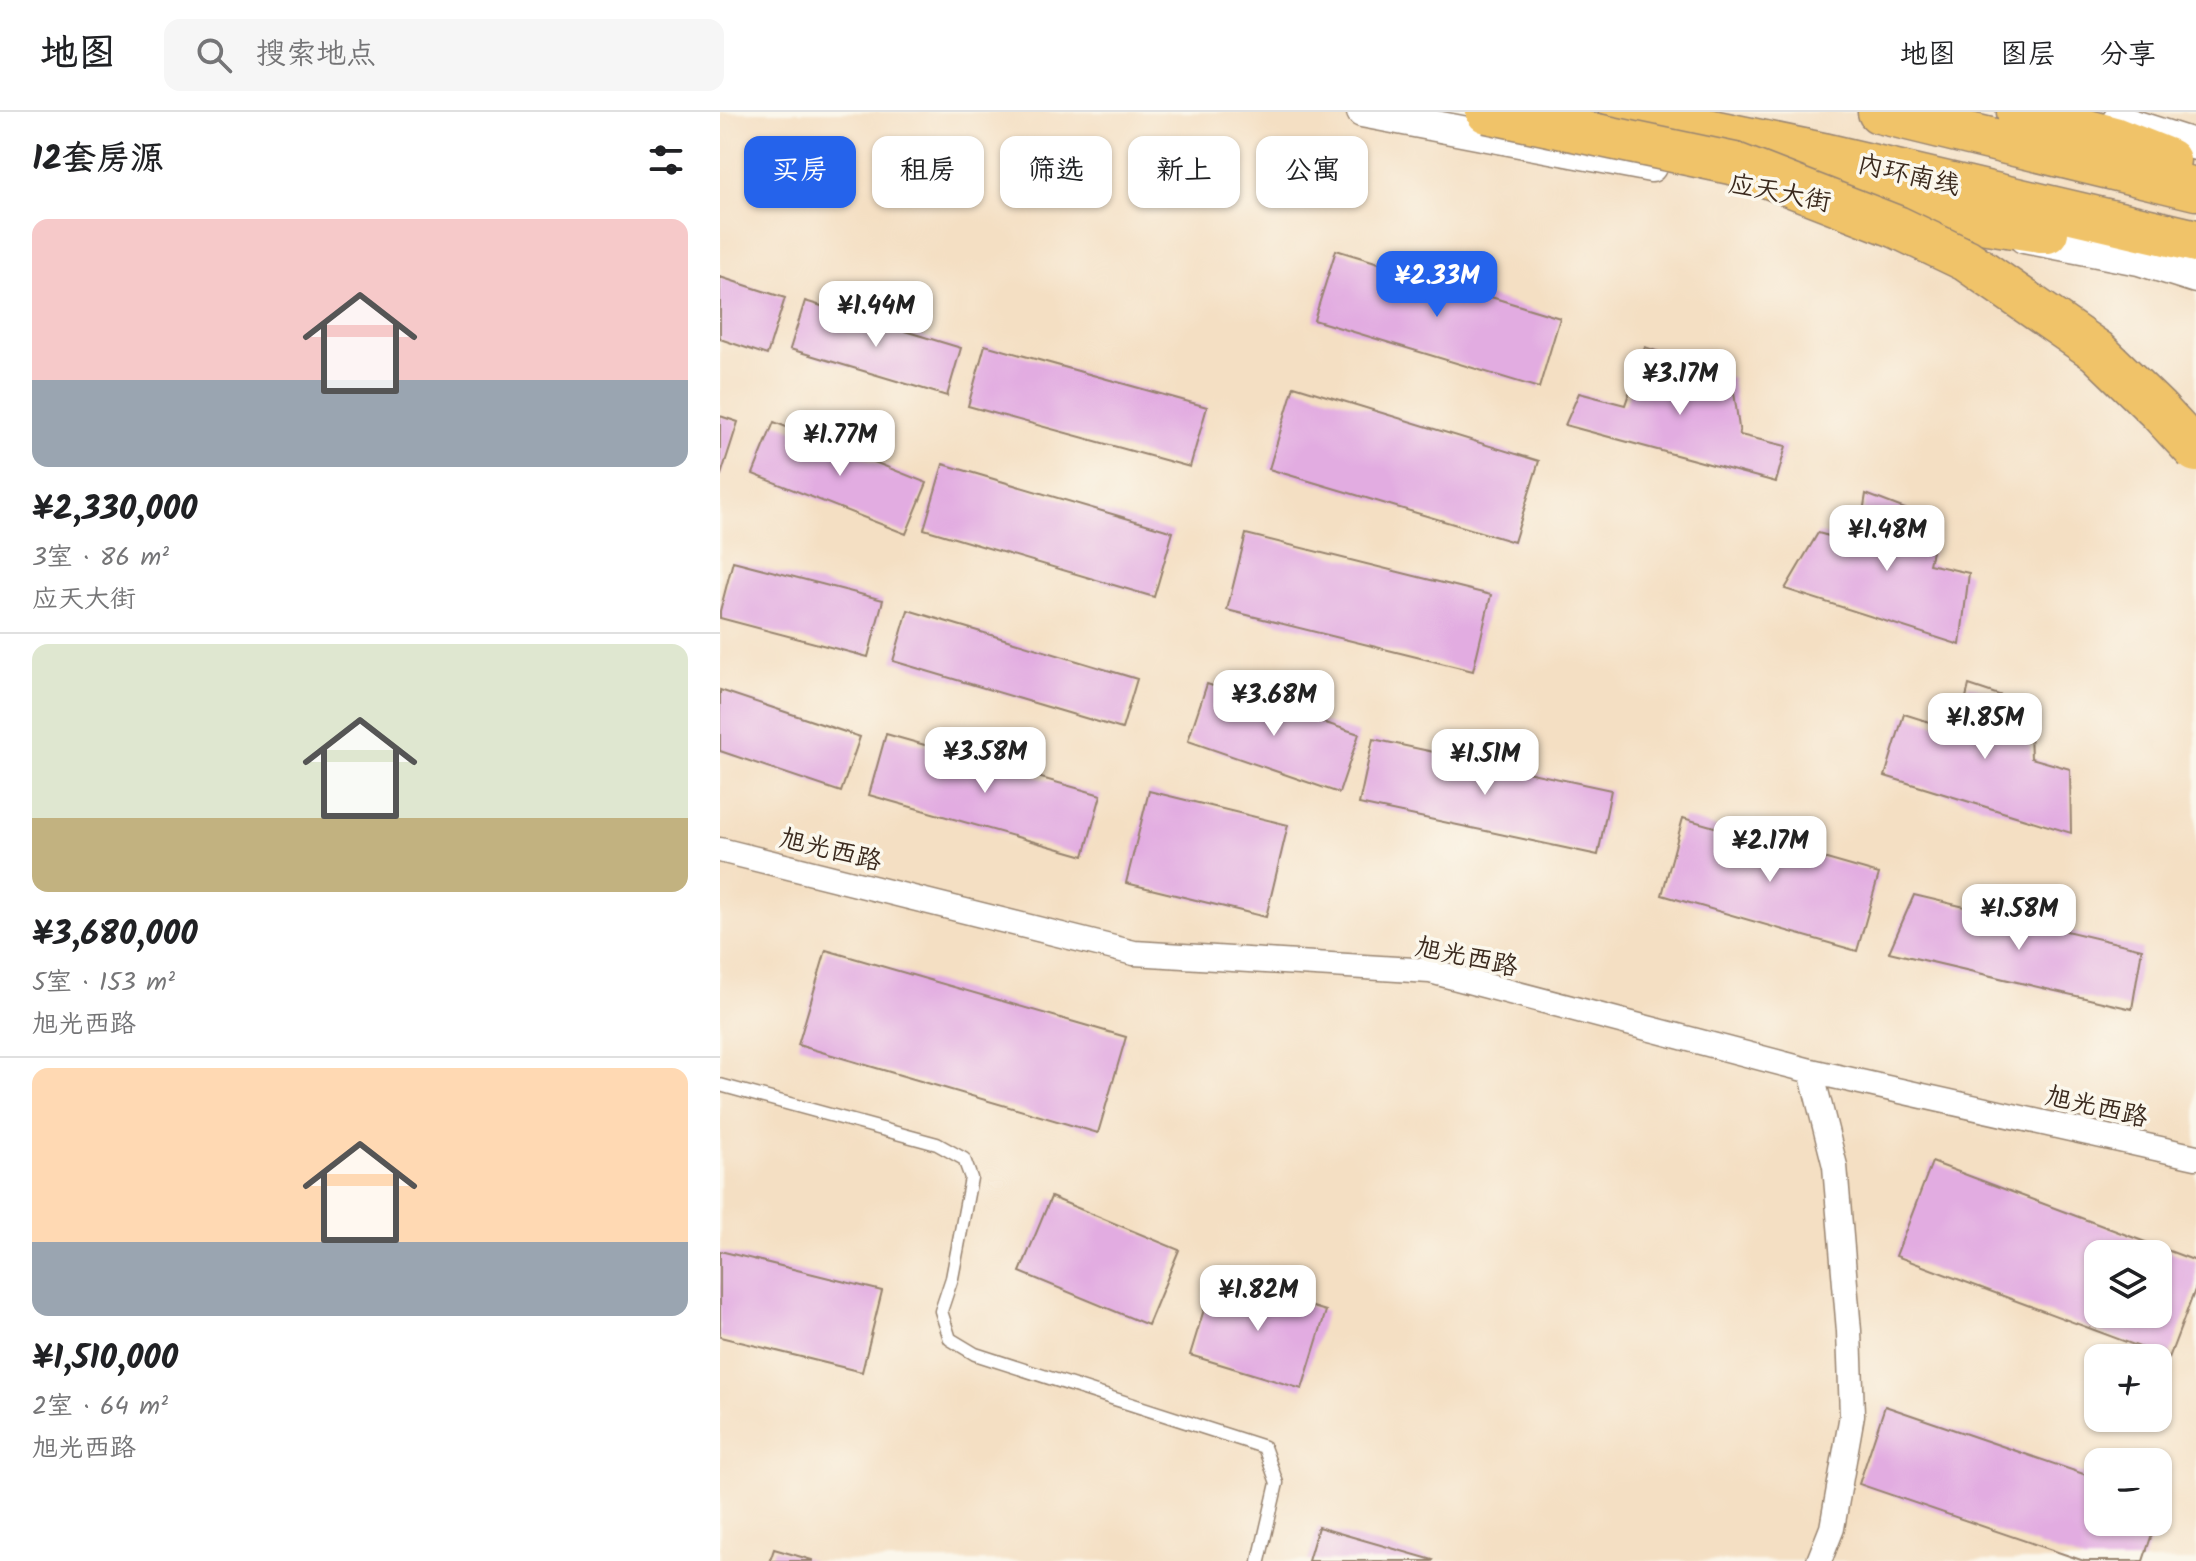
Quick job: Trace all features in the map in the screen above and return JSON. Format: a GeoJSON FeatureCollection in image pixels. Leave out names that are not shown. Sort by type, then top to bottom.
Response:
{"type":"FeatureCollection","features":[{"type":"Feature","properties":{"kind":"highway"},"geometry":{"type":"LineString","coordinates":[[1487,112],[1735,164],[1974,221],[2132,244],[2196,244]]}},
{"type":"Feature","properties":{"kind":"highway","name":"内环南线"},"geometry":{"type":"LineString","coordinates":[[1620,112],[1823,154],[2196,244]]}},
{"type":"Feature","properties":{"kind":"highway","name":"内环南线"},"geometry":{"type":"LineString","coordinates":[[1879,112],[2196,189]]}},
{"type":"Feature","properties":{"kind":"highway"},"geometry":{"type":"LineString","coordinates":[[2018,112],[2114,138],[2196,171]]}},
{"type":"Feature","properties":{"kind":"highway"},"geometry":{"type":"LineString","coordinates":[[1735,164],[1897,227],[1966,260],[2097,351],[2196,451]]}},
{"type":"Feature","properties":{"kind":"street","name":"应天大街"},"geometry":{"type":"LineString","coordinates":[[1362,112],[2139,260],[2196,278]]}},
{"type":"Feature","properties":{"kind":"street"},"geometry":{"type":"LineString","coordinates":[[2093,112],[2196,145]]}},
{"type":"Feature","properties":{"kind":"street","name":"旭光西路"},"geometry":{"type":"LineString","coordinates":[[720,850],[1134,953],[1430,971],[1811,1071],[2196,1157]]}},
{"type":"Feature","properties":{"kind":"street"},"geometry":{"type":"LineString","coordinates":[[1811,1071],[1835,1166],[1849,1331],[1852,1415],[1832,1528],[1819,1561]]}},
{"type":"Feature","properties":{"kind":"lane"},"geometry":{"type":"LineString","coordinates":[[720,1085],[937,1144],[964,1159],[971,1178],[952,1278],[941,1311],[950,1339],[975,1354],[1264,1447],[1277,1483],[1259,1561]]}},
{"type":"Feature","properties":{"kind":"building"},"geometry":{"type":"Polygon","coordinates":[[[1336,250],[1560,318],[1539,388],[1314,320],[1336,250]]]}},
{"type":"Feature","properties":{"kind":"building"},"geometry":{"type":"Polygon","coordinates":[[[720,277],[785,298],[767,355],[720,339],[720,277]]]}},
{"type":"Feature","properties":{"kind":"building"},"geometry":{"type":"Polygon","coordinates":[[[805,301],[961,348],[947,396],[790,349],[805,301]]]}},
{"type":"Feature","properties":{"kind":"building"},"geometry":{"type":"Polygon","coordinates":[[[985,345],[1207,407],[1190,467],[968,406],[985,345]]]}},
{"type":"Feature","properties":{"kind":"building"},"geometry":{"type":"Polygon","coordinates":[[[1645,347],[1732,378],[1740,435],[1786,446],[1776,482],[1565,425],[1579,393],[1625,405],[1645,347]]]}},
{"type":"Feature","properties":{"kind":"building"},"geometry":{"type":"Polygon","coordinates":[[[1294,386],[1539,461],[1514,542],[1269,469],[1294,386]]]}},
{"type":"Feature","properties":{"kind":"building"},"geometry":{"type":"Polygon","coordinates":[[[720,416],[738,422],[721,475],[720,475],[720,416]]]}},
{"type":"Feature","properties":{"kind":"building"},"geometry":{"type":"Polygon","coordinates":[[[774,422],[927,483],[906,534],[753,474],[774,422]]]}},
{"type":"Feature","properties":{"kind":"building"},"geometry":{"type":"Polygon","coordinates":[[[943,464],[1173,532],[1154,597],[924,529],[943,464]]]}},
{"type":"Feature","properties":{"kind":"building"},"geometry":{"type":"Polygon","coordinates":[[[1866,494],[1939,522],[1929,564],[1969,573],[1960,645],[1785,589],[1818,533],[1858,544],[1866,494]]]}},
{"type":"Feature","properties":{"kind":"building"},"geometry":{"type":"Polygon","coordinates":[[[1246,534],[1491,595],[1473,671],[1227,610],[1246,534]]]}},
{"type":"Feature","properties":{"kind":"building"},"geometry":{"type":"Polygon","coordinates":[[[733,561],[883,600],[868,657],[720,618],[733,561]]]}},
{"type":"Feature","properties":{"kind":"building"},"geometry":{"type":"Polygon","coordinates":[[[908,610],[1137,679],[1122,729],[893,661],[908,610]]]}},
{"type":"Feature","properties":{"kind":"building"},"geometry":{"type":"Polygon","coordinates":[[[1207,684],[1359,734],[1339,793],[1188,741],[1207,684]]]}},
{"type":"Feature","properties":{"kind":"building"},"geometry":{"type":"Polygon","coordinates":[[[1969,685],[2029,705],[2031,758],[2070,769],[2071,833],[1885,776],[1904,714],[1958,731],[1969,685]]]}},
{"type":"Feature","properties":{"kind":"building"},"geometry":{"type":"Polygon","coordinates":[[[720,690],[860,737],[841,792],[720,751],[720,690]]]}},
{"type":"Feature","properties":{"kind":"building"},"geometry":{"type":"Polygon","coordinates":[[[886,734],[1101,795],[1084,856],[869,795],[886,734]]]}},
{"type":"Feature","properties":{"kind":"building"},"geometry":{"type":"Polygon","coordinates":[[[1373,739],[1611,790],[1598,855],[1359,804],[1373,739]]]}},
{"type":"Feature","properties":{"kind":"building"},"geometry":{"type":"Polygon","coordinates":[[[1149,791],[1288,825],[1266,917],[1126,883],[1149,791]]]}},
{"type":"Feature","properties":{"kind":"building"},"geometry":{"type":"Polygon","coordinates":[[[1683,818],[1879,874],[1857,951],[1662,895],[1683,818]]]}},
{"type":"Feature","properties":{"kind":"building"},"geometry":{"type":"Polygon","coordinates":[[[1914,895],[2142,949],[2132,1009],[1889,952],[1914,895]]]}},
{"type":"Feature","properties":{"kind":"building"},"geometry":{"type":"Polygon","coordinates":[[[826,950],[1126,1037],[1098,1133],[798,1045],[826,950]]]}},
{"type":"Feature","properties":{"kind":"building"},"geometry":{"type":"Polygon","coordinates":[[[1932,1162],[2140,1240],[2084,1240],[2084,1326],[1896,1256],[1932,1162]]]}},
{"type":"Feature","properties":{"kind":"building"},"geometry":{"type":"Polygon","coordinates":[[[1051,1197],[1179,1250],[1148,1325],[1020,1272],[1051,1197]]]}},
{"type":"Feature","properties":{"kind":"building"},"geometry":{"type":"Polygon","coordinates":[[[720,1251],[882,1291],[862,1372],[720,1337],[720,1251]]]}},
{"type":"Feature","properties":{"kind":"building"},"geometry":{"type":"Polygon","coordinates":[[[2172,1252],[2196,1261],[2196,1287],[2172,1350],[2172,1344],[2132,1344],[2089,1328],[2172,1328],[2172,1252]]]}},
{"type":"Feature","properties":{"kind":"building"},"geometry":{"type":"Polygon","coordinates":[[[1214,1277],[1326,1311],[1302,1389],[1190,1355],[1214,1277]]]}},
{"type":"Feature","properties":{"kind":"building"},"geometry":{"type":"Polygon","coordinates":[[[1885,1406],[2084,1474],[2084,1536],[2151,1536],[2143,1561],[2084,1561],[1859,1484],[1885,1406]]]}},
{"type":"Feature","properties":{"kind":"building"},"geometry":{"type":"Polygon","coordinates":[[[1318,1527],[1433,1560],[1308,1561],[1318,1527]]]}},
{"type":"Feature","properties":{"kind":"building"},"geometry":{"type":"Polygon","coordinates":[[[774,1549],[812,1560],[812,1561],[770,1561],[774,1549]]]}}]}
